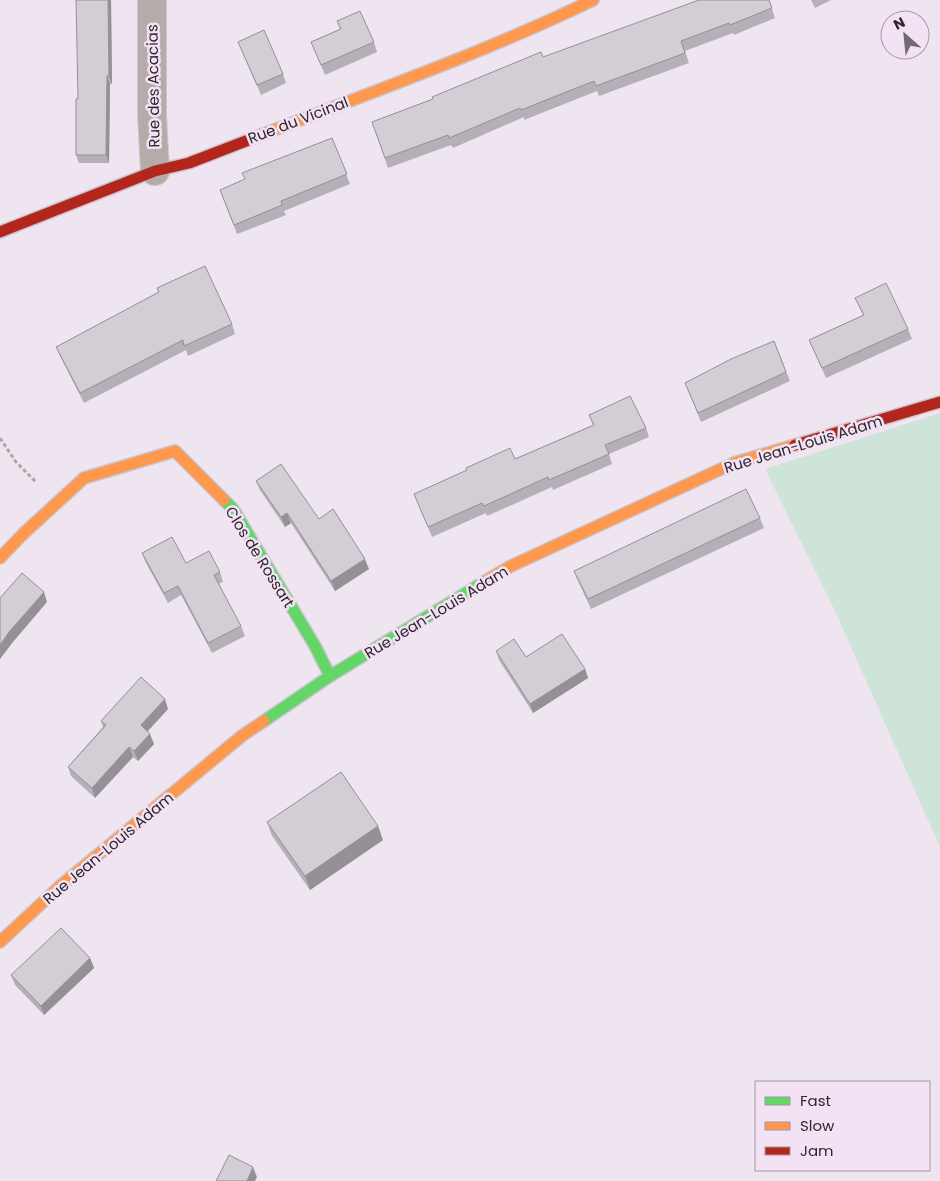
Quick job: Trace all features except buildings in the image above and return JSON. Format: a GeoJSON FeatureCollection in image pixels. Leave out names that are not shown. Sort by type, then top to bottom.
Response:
{"type":"FeatureCollection","features":[{"type":"Feature","properties":{"kind":"street","name":"Rue des Acacias"},"geometry":{"type":"LineString","coordinates":[[152,0],[152,115],[155,171]]}},
{"type":"Feature","properties":{"kind":"street","name":"Rue du Vicinal"},"geometry":{"type":"LineString","coordinates":[[0,232],[155,171],[189,163],[474,52],[554,19],[593,0]]}},
{"type":"Feature","properties":{"kind":"street","name":"Rue Jean-Louis Adam"},"geometry":{"type":"LineString","coordinates":[[0,942],[59,886],[243,735],[330,676],[511,566],[734,463],[940,402]]}},
{"type":"Feature","properties":{"kind":"street","name":"Clos de Rossart"},"geometry":{"type":"LineString","coordinates":[[0,558],[23,534],[84,478],[175,451],[233,509],[315,646],[330,676]]}},
{"type":"Feature","properties":{"kind":"path"},"geometry":{"type":"LineString","coordinates":[[0,438],[16,462],[57,502]]}},
{"type":"Feature","properties":{"kind":"green space"},"geometry":{"type":"Polygon","coordinates":[[[940,413],[940,847],[836,613],[765,469],[940,413]]]}},
{"type":"Feature","properties":{"kind":"traffic: fast"},"geometry":{"type":"LineString","coordinates":[[224,500],[233,509],[315,646],[330,676]]}},
{"type":"Feature","properties":{"kind":"traffic: fast"},"geometry":{"type":"LineString","coordinates":[[264,721],[330,676],[484,582]]}},
{"type":"Feature","properties":{"kind":"traffic: slow"},"geometry":{"type":"LineString","coordinates":[[269,132],[473,53],[593,0]]}},
{"type":"Feature","properties":{"kind":"traffic: slow"},"geometry":{"type":"LineString","coordinates":[[484,582],[511,566],[734,463],[795,445]]}},
{"type":"Feature","properties":{"kind":"traffic: slow"},"geometry":{"type":"LineString","coordinates":[[0,558],[23,534],[84,478],[175,451],[224,500]]}},
{"type":"Feature","properties":{"kind":"traffic: slow"},"geometry":{"type":"LineString","coordinates":[[0,942],[59,887],[243,735],[264,721]]}},
{"type":"Feature","properties":{"kind":"traffic: jam"},"geometry":{"type":"LineString","coordinates":[[0,232],[155,171],[189,163],[269,132]]}},
{"type":"Feature","properties":{"kind":"traffic: jam"},"geometry":{"type":"LineString","coordinates":[[795,445],[940,402]]}}]}
